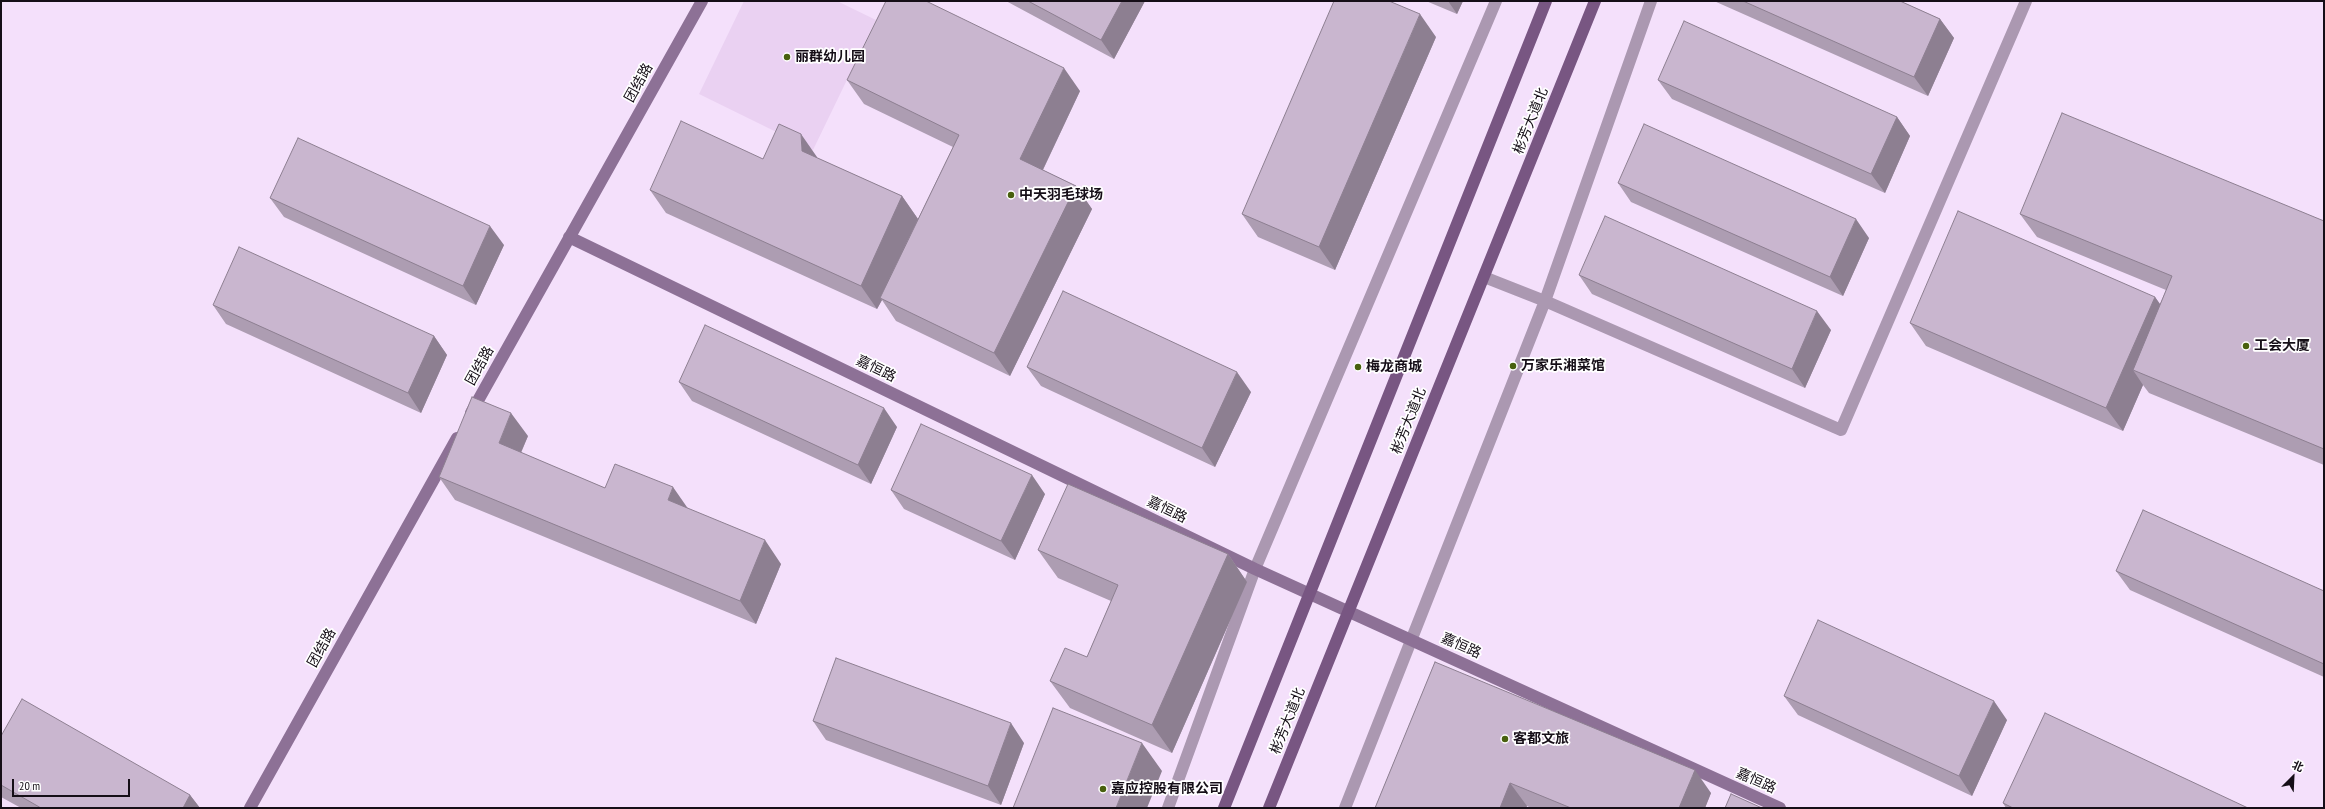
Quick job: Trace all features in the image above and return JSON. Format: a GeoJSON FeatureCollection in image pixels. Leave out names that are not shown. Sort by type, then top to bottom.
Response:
{"type":"FeatureCollection","features":[{"type":"Feature","properties":{"kind":"main road","name":"彬芳大道北"},"geometry":{"type":"LineString","coordinates":[[1224,808],[1546,1]]}},
{"type":"Feature","properties":{"kind":"main road","name":"彬芳大道北"},"geometry":{"type":"LineString","coordinates":[[1269,808],[1595,1]]}},
{"type":"Feature","properties":{"kind":"street","name":"团结路"},"geometry":{"type":"LineString","coordinates":[[250,808],[702,1]]}},
{"type":"Feature","properties":{"kind":"street"},"geometry":{"type":"LineString","coordinates":[[1168,808],[1255,569],[1496,1]]}},
{"type":"Feature","properties":{"kind":"street"},"geometry":{"type":"LineString","coordinates":[[1345,808],[1545,301],[1651,1]]}},
{"type":"Feature","properties":{"kind":"street"},"geometry":{"type":"LineString","coordinates":[[1484,277],[1545,301],[1841,430],[2026,1]]}},
{"type":"Feature","properties":{"kind":"street","name":"嘉恒路"},"geometry":{"type":"LineString","coordinates":[[569,237],[1255,569],[1780,808]]}},
{"type":"Feature","properties":{"kind":"shaded area","name":"丽群幼儿园"},"geometry":{"type":"Polygon","coordinates":[[[744,1],[837,1],[876,20],[813,150],[699,94],[744,1]]]}},
{"type":"Feature","properties":{"kind":"building","name":"中天羽毛球场"},"geometry":{"type":"Polygon","coordinates":[[[886,1],[926,1],[1064,68],[1020,159],[1076,186],[994,353],[880,298],[959,135],[847,80],[886,1]]]}},
{"type":"Feature","properties":{"kind":"building"},"geometry":{"type":"Polygon","coordinates":[[[1028,1],[1122,1],[1101,40],[1028,1]]]}},
{"type":"Feature","properties":{"kind":"building"},"geometry":{"type":"Polygon","coordinates":[[[1334,1],[1389,1],[1420,14],[1319,247],[1242,214],[1334,1]]]}},
{"type":"Feature","properties":{"kind":"building"},"geometry":{"type":"Polygon","coordinates":[[[1743,1],[1900,1],[1940,19],[1914,77],[1743,1]]]}},
{"type":"Feature","properties":{"kind":"building"},"geometry":{"type":"Polygon","coordinates":[[[1684,21],[1897,117],[1871,174],[1658,80],[1684,21]]]}},
{"type":"Feature","properties":{"kind":"building","name":"工会大厦"},"geometry":{"type":"Polygon","coordinates":[[[2062,113],[2324,221],[2324,449],[2133,370],[2172,276],[2020,214],[2062,113]]]}},
{"type":"Feature","properties":{"kind":"building"},"geometry":{"type":"Polygon","coordinates":[[[681,121],[763,159],[779,124],[801,134],[802,151],[902,196],[861,286],[650,190],[681,121]]]}},
{"type":"Feature","properties":{"kind":"building"},"geometry":{"type":"Polygon","coordinates":[[[1644,124],[1856,219],[1830,277],[1618,183],[1644,124]]]}},
{"type":"Feature","properties":{"kind":"building"},"geometry":{"type":"Polygon","coordinates":[[[298,138],[490,226],[463,286],[270,198],[298,138]]]}},
{"type":"Feature","properties":{"kind":"building"},"geometry":{"type":"Polygon","coordinates":[[[1958,211],[2155,297],[2106,408],[1910,323],[1958,211]]]}},
{"type":"Feature","properties":{"kind":"building"},"geometry":{"type":"Polygon","coordinates":[[[1605,216],[1817,311],[1792,369],[1579,275],[1605,216]]]}},
{"type":"Feature","properties":{"kind":"building"},"geometry":{"type":"Polygon","coordinates":[[[239,247],[434,336],[408,393],[213,305],[239,247]]]}},
{"type":"Feature","properties":{"kind":"building"},"geometry":{"type":"Polygon","coordinates":[[[1063,291],[1237,372],[1202,448],[1027,367],[1063,291]]]}},
{"type":"Feature","properties":{"kind":"building"},"geometry":{"type":"Polygon","coordinates":[[[705,325],[884,408],[858,465],[679,382],[705,325]]]}},
{"type":"Feature","properties":{"kind":"building"},"geometry":{"type":"Polygon","coordinates":[[[472,397],[511,413],[499,443],[605,488],[615,464],[673,487],[668,500],[765,540],[740,601],[439,477],[472,397]]]}},
{"type":"Feature","properties":{"kind":"building"},"geometry":{"type":"Polygon","coordinates":[[[921,424],[1032,475],[1001,541],[891,490],[921,424]]]}},
{"type":"Feature","properties":{"kind":"building"},"geometry":{"type":"Polygon","coordinates":[[[1068,484],[1228,554],[1152,725],[1050,681],[1065,648],[1087,657],[1118,585],[1038,550],[1068,484]]]}},
{"type":"Feature","properties":{"kind":"building"},"geometry":{"type":"Polygon","coordinates":[[[2143,510],[2324,591],[2324,664],[2116,571],[2143,510]]]}},
{"type":"Feature","properties":{"kind":"building"},"geometry":{"type":"Polygon","coordinates":[[[1818,620],[1994,701],[1959,776],[1784,696],[1818,620]]]}},
{"type":"Feature","properties":{"kind":"building"},"geometry":{"type":"Polygon","coordinates":[[[836,658],[1011,723],[988,786],[813,721],[836,658]]]}},
{"type":"Feature","properties":{"kind":"building","name":"客都文旅"},"geometry":{"type":"Polygon","coordinates":[[[1435,662],[1695,770],[1679,808],[1571,808],[1510,783],[1500,808],[1375,808],[1435,662]]]}},
{"type":"Feature","properties":{"kind":"building"},"geometry":{"type":"Polygon","coordinates":[[[22,699],[190,795],[183,808],[41,808],[1,785],[1,736],[22,699]]]}},
{"type":"Feature","properties":{"kind":"building"},"geometry":{"type":"Polygon","coordinates":[[[1053,708],[1142,743],[1116,808],[1013,808],[1053,708]]]}},
{"type":"Feature","properties":{"kind":"building"},"geometry":{"type":"Polygon","coordinates":[[[2045,713],[2248,808],[2013,808],[2003,803],[2045,713]]]}},
{"type":"Feature","properties":{"kind":"building"},"geometry":{"type":"Polygon","coordinates":[[[1731,794],[1762,808],[1725,808],[1731,794]]]}},
{"type":"Feature","properties":{"kind":"place","name":"丽群幼儿园"},"geometry":{"type":"Point","coordinates":[787,57]}},
{"type":"Feature","properties":{"kind":"place","name":"中天羽毛球场"},"geometry":{"type":"Point","coordinates":[1011,195]}},
{"type":"Feature","properties":{"kind":"place","name":"工会大厦"},"geometry":{"type":"Point","coordinates":[2246,346]}},
{"type":"Feature","properties":{"kind":"place","name":"万家乐湘菜馆"},"geometry":{"type":"Point","coordinates":[1513,366]}},
{"type":"Feature","properties":{"kind":"place","name":"梅龙商城"},"geometry":{"type":"Point","coordinates":[1358,367]}},
{"type":"Feature","properties":{"kind":"place","name":"客都文旅"},"geometry":{"type":"Point","coordinates":[1505,739]}},
{"type":"Feature","properties":{"kind":"place","name":"嘉应控股有限公司"},"geometry":{"type":"Point","coordinates":[1103,789]}}]}
